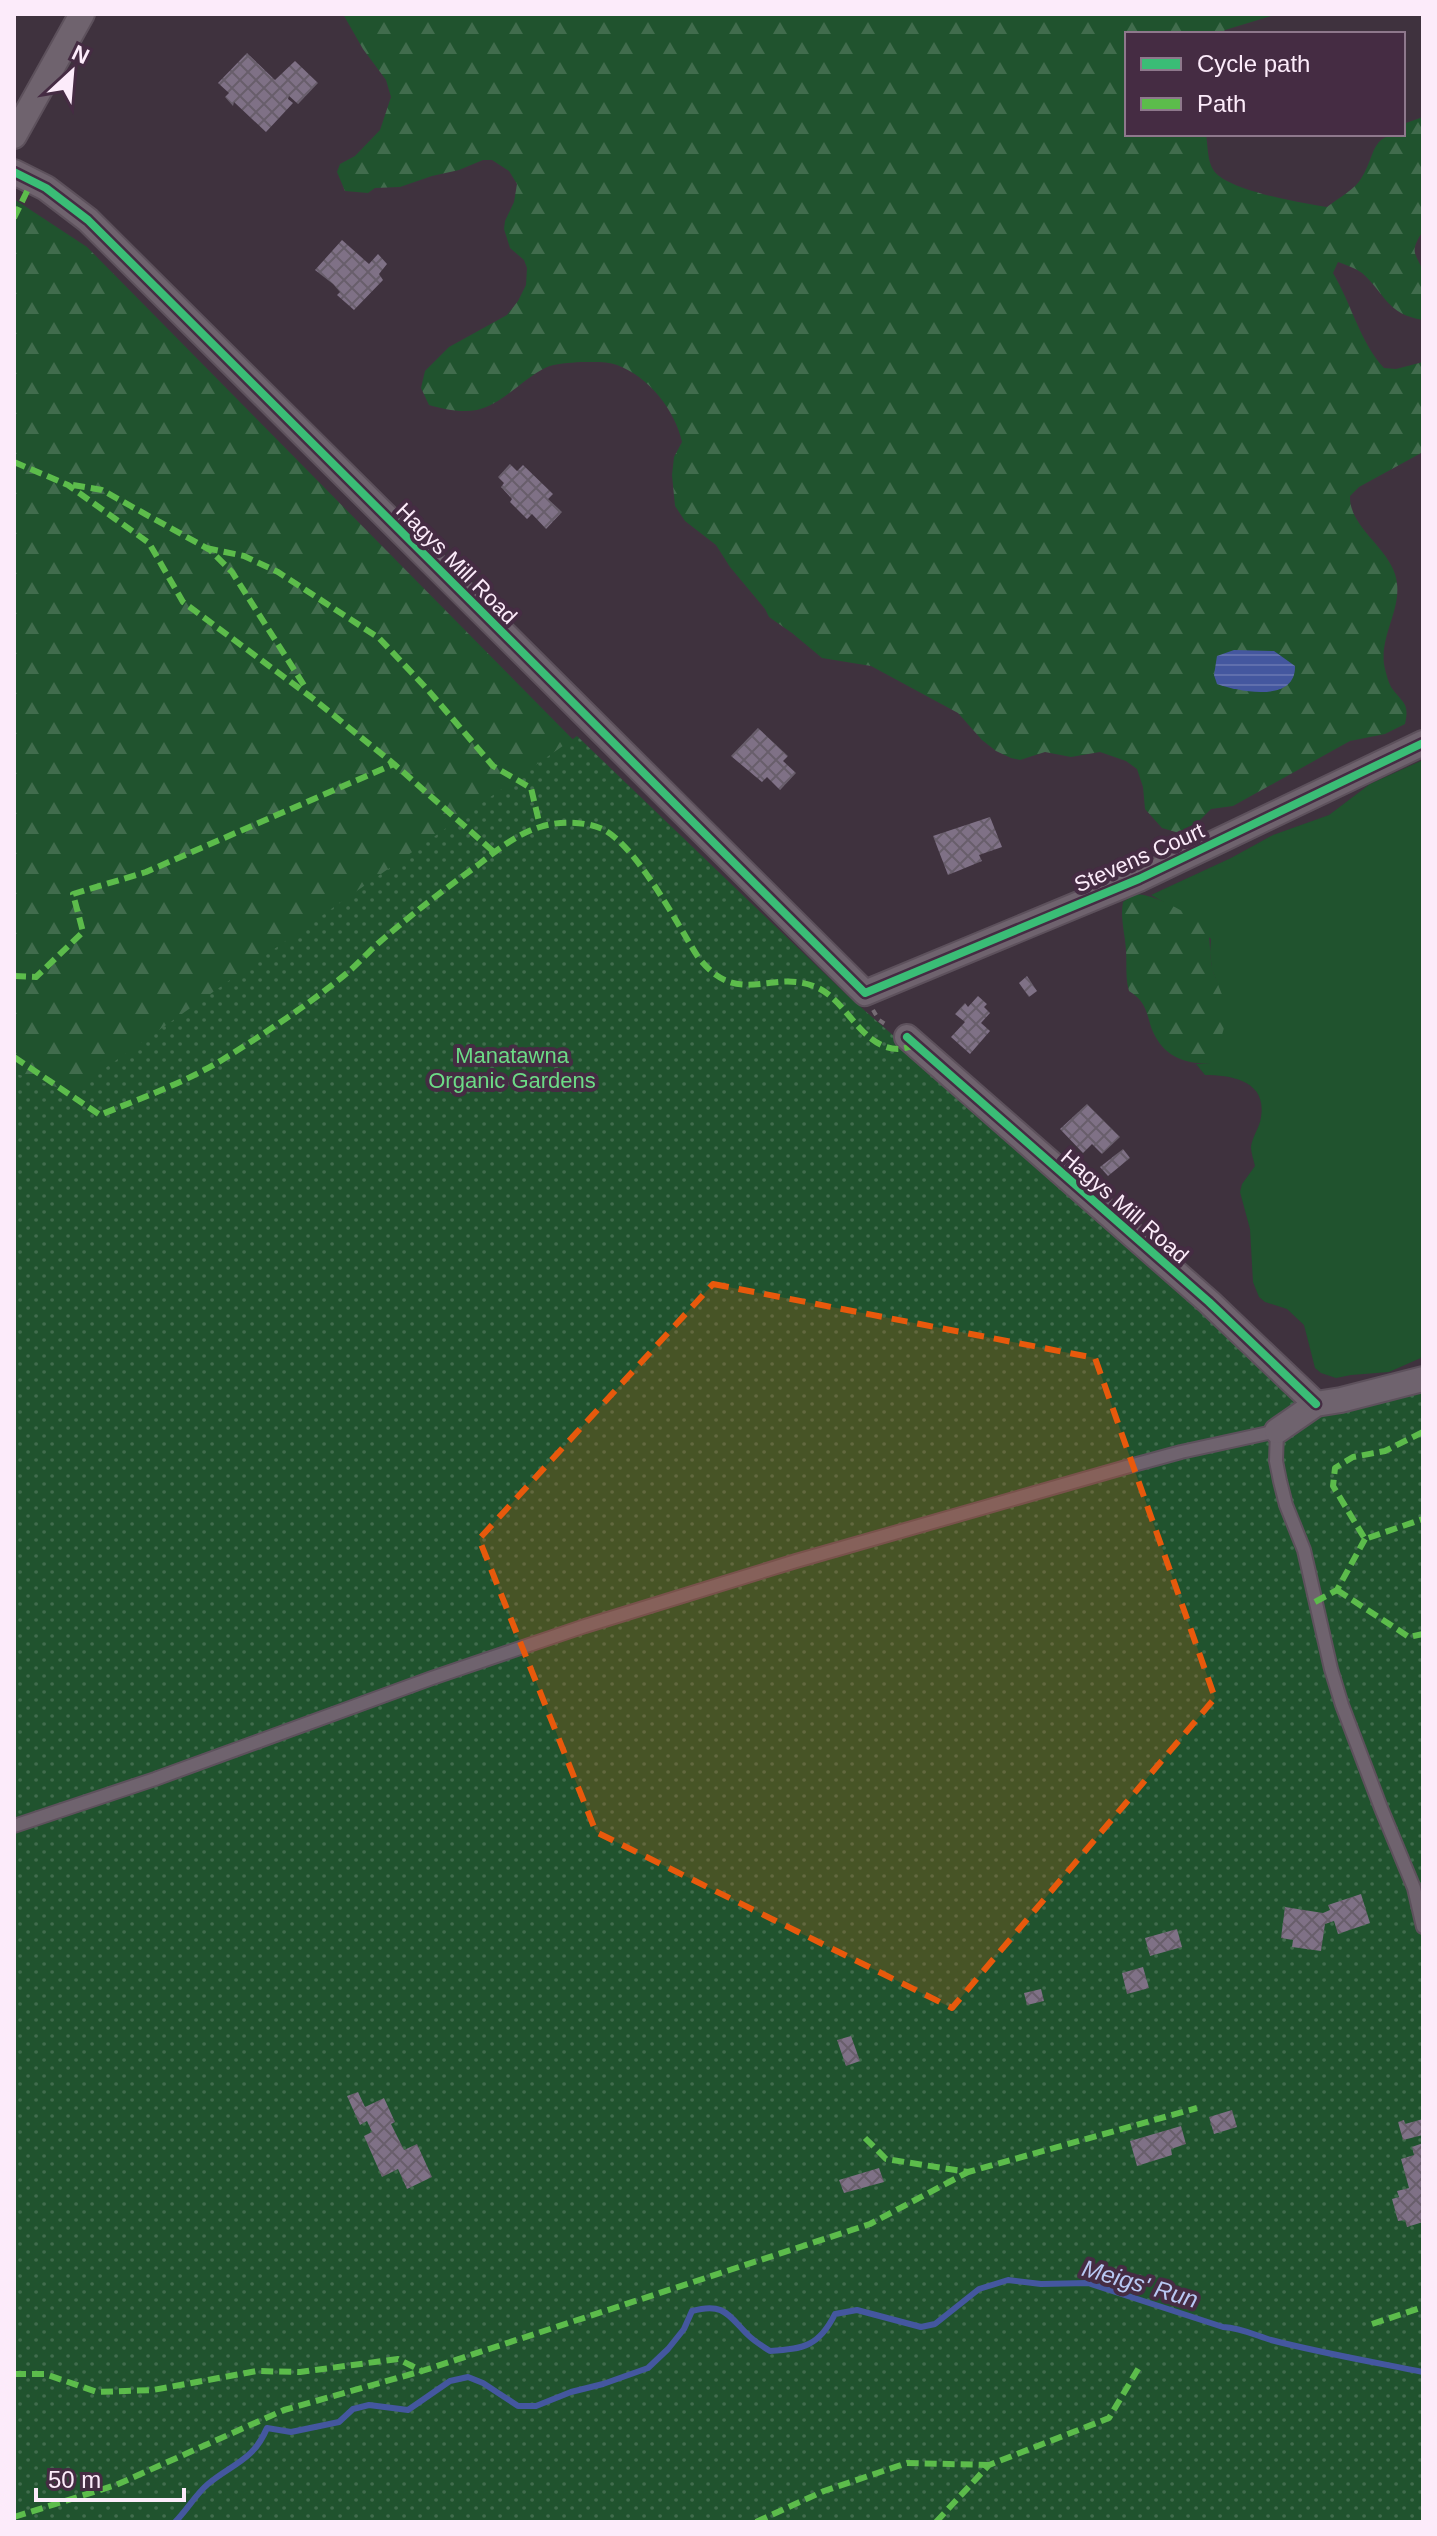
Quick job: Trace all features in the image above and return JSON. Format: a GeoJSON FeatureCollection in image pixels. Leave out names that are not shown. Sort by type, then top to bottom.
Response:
{"type":"FeatureCollection","features":[{"type":"Feature","properties":{"kind":"street"},"geometry":{"type":"LineString","coordinates":[[14,136],[82,14]]}},
{"type":"Feature","properties":{"kind":"street","name":"Hagys Mill Road"},"geometry":{"type":"LineString","coordinates":[[14,172],[46,188],[88,220],[865,993]]}},
{"type":"Feature","properties":{"kind":"street","name":"Stevens Court"},"geometry":{"type":"LineString","coordinates":[[865,993],[1139,879],[1423,743]]}},
{"type":"Feature","properties":{"kind":"street","name":"Hagys Mill Road"},"geometry":{"type":"LineString","coordinates":[[907,1037],[1209,1302],[1316,1404]]}},
{"type":"Feature","properties":{"kind":"street"},"geometry":{"type":"LineString","coordinates":[[1277,1431],[1316,1404],[1423,1379]]}},
{"type":"Feature","properties":{"kind":"lane"},"geometry":{"type":"LineString","coordinates":[[14,1826],[229,1753],[432,1678],[651,1605],[1140,1463],[1277,1431],[1276,1461],[1280,1481],[1304,1550],[1331,1669],[1381,1808],[1414,1888],[1423,1927]]}},
{"type":"Feature","properties":{"kind":"path"},"geometry":{"type":"LineString","coordinates":[[865,993],[879,1020],[907,1037]]}},
{"type":"Feature","properties":{"kind":"highlighted area"},"geometry":{"type":"Polygon","coordinates":[[[713,1284],[1095,1358],[1215,1698],[952,2008],[596,1832],[479,1539],[713,1284]]]}},
{"type":"Feature","properties":{"kind":"green space"},"geometry":{"type":"Polygon","coordinates":[[[343,14],[1278,14],[1223,32],[1125,32],[1125,136],[1206,136],[1210,163],[1222,178],[1267,195],[1327,207],[1359,182],[1379,142],[1390,136],[1405,136],[1405,123],[1423,117],[1423,231],[1415,254],[1424,278],[1423,320],[1394,308],[1362,273],[1338,262],[1333,273],[1368,346],[1384,368],[1396,369],[1423,362],[1423,452],[1359,487],[1350,496],[1355,517],[1384,554],[1395,574],[1397,597],[1385,641],[1384,664],[1391,687],[1406,707],[1405,724],[1385,734],[1350,741],[1233,806],[1211,809],[1195,825],[1179,833],[1162,828],[1145,809],[1137,769],[1126,761],[1100,752],[1071,757],[1045,752],[1020,760],[1011,758],[982,740],[958,713],[871,666],[822,658],[769,617],[716,545],[685,521],[675,506],[672,475],[674,457],[682,442],[679,430],[659,396],[629,370],[604,362],[558,364],[545,368],[503,397],[477,410],[429,405],[421,388],[425,371],[449,347],[507,315],[526,285],[524,260],[510,248],[504,229],[517,184],[509,171],[492,160],[483,160],[400,187],[375,188],[368,193],[345,191],[337,172],[340,164],[355,156],[380,130],[391,97],[386,80],[343,14]]]}},
{"type":"Feature","properties":{"kind":"green space"},"geometry":{"type":"Polygon","coordinates":[[[14,199],[87,247],[604,771],[155,1077],[14,1107],[14,199]]]}},
{"type":"Feature","properties":{"kind":"green space","name":"Manatawna Organic Gardens"},"geometry":{"type":"Polygon","coordinates":[[[577,736],[848,996],[1045,1168],[1316,1415],[1423,1388],[1423,2522],[14,2522],[14,1073],[71,1092],[577,736]]]}},
{"type":"Feature","properties":{"kind":"green space"},"geometry":{"type":"Polygon","coordinates":[[[1423,760],[1423,1357],[1389,1372],[1336,1378],[1315,1368],[1304,1325],[1287,1309],[1259,1297],[1253,1282],[1250,1229],[1240,1192],[1255,1166],[1251,1147],[1260,1121],[1259,1095],[1245,1082],[1226,1076],[1205,1075],[1196,1064],[1210,1063],[1222,998],[1212,969],[1211,939],[1177,910],[1151,895],[1273,835],[1329,815],[1370,784],[1423,760]]]}},
{"type":"Feature","properties":{"kind":"green space"},"geometry":{"type":"Polygon","coordinates":[[[1135,894],[1162,901],[1206,923],[1212,967],[1226,1015],[1210,1063],[1182,1060],[1167,1051],[1155,1036],[1142,1002],[1129,991],[1122,908],[1123,902],[1135,894]]]}},
{"type":"Feature","properties":{"kind":"water"},"geometry":{"type":"Polygon","coordinates":[[[1234,650],[1274,651],[1295,666],[1293,678],[1286,686],[1265,692],[1217,684],[1214,675],[1217,656],[1234,650]]]}},
{"type":"Feature","properties":{"kind":"building"},"geometry":{"type":"Polygon","coordinates":[[[247,53],[275,80],[295,61],[318,83],[298,104],[289,96],[293,103],[266,132],[234,102],[233,106],[225,97],[229,93],[218,83],[247,53]]]}},
{"type":"Feature","properties":{"kind":"building"},"geometry":{"type":"Polygon","coordinates":[[[342,240],[369,264],[378,254],[387,264],[379,274],[383,280],[354,310],[337,295],[340,292],[333,284],[315,270],[342,240]]]}},
{"type":"Feature","properties":{"kind":"building"},"geometry":{"type":"Polygon","coordinates":[[[510,464],[517,471],[523,465],[553,494],[548,499],[562,512],[546,529],[532,514],[527,519],[510,502],[512,499],[501,487],[504,483],[498,477],[510,464]]]}},
{"type":"Feature","properties":{"kind":"building"},"geometry":{"type":"Polygon","coordinates":[[[758,728],[788,756],[783,761],[796,773],[780,790],[767,777],[762,782],[731,756],[758,728]]]}},
{"type":"Feature","properties":{"kind":"building"},"geometry":{"type":"Polygon","coordinates":[[[990,817],[1002,847],[979,855],[982,861],[948,875],[933,836],[990,817]]]}},
{"type":"Feature","properties":{"kind":"building"},"geometry":{"type":"Polygon","coordinates":[[[1027,976],[1037,991],[1029,997],[1019,983],[1027,976]]]}},
{"type":"Feature","properties":{"kind":"building"},"geometry":{"type":"Polygon","coordinates":[[[978,996],[987,1004],[984,1007],[990,1013],[981,1023],[990,1031],[970,1054],[951,1037],[965,1022],[955,1014],[965,1003],[968,1007],[978,996]]]}},
{"type":"Feature","properties":{"kind":"building"},"geometry":{"type":"Polygon","coordinates":[[[1087,1104],[1120,1137],[1102,1154],[1092,1144],[1083,1153],[1060,1129],[1087,1104]]]}},
{"type":"Feature","properties":{"kind":"building"},"geometry":{"type":"Polygon","coordinates":[[[1123,1149],[1130,1158],[1108,1176],[1100,1167],[1123,1149]]]}},
{"type":"Feature","properties":{"kind":"building"},"geometry":{"type":"Polygon","coordinates":[[[1361,1894],[1370,1923],[1338,1934],[1334,1921],[1325,1924],[1321,1951],[1292,1947],[1293,1940],[1281,1938],[1285,1907],[1323,1913],[1330,1910],[1328,1905],[1361,1894]]]}},
{"type":"Feature","properties":{"kind":"building"},"geometry":{"type":"Polygon","coordinates":[[[1177,1929],[1182,1947],[1150,1956],[1145,1938],[1177,1929]]]}},
{"type":"Feature","properties":{"kind":"building"},"geometry":{"type":"Polygon","coordinates":[[[1143,1967],[1149,1988],[1127,1994],[1122,1973],[1143,1967]]]}},
{"type":"Feature","properties":{"kind":"building"},"geometry":{"type":"Polygon","coordinates":[[[1041,1989],[1044,2001],[1027,2005],[1024,1993],[1041,1989]]]}},
{"type":"Feature","properties":{"kind":"building"},"geometry":{"type":"Polygon","coordinates":[[[851,2036],[860,2061],[846,2066],[837,2040],[851,2036]]]}},
{"type":"Feature","properties":{"kind":"building"},"geometry":{"type":"Polygon","coordinates":[[[358,2092],[365,2107],[384,2098],[395,2122],[391,2124],[404,2150],[417,2144],[432,2177],[407,2189],[398,2169],[382,2177],[364,2136],[372,2132],[367,2121],[360,2125],[347,2096],[358,2092]]]}},
{"type":"Feature","properties":{"kind":"building"},"geometry":{"type":"Polygon","coordinates":[[[1232,2110],[1237,2127],[1214,2134],[1209,2117],[1232,2110]]]}},
{"type":"Feature","properties":{"kind":"building"},"geometry":{"type":"Polygon","coordinates":[[[1423,2119],[1423,2135],[1403,2140],[1398,2122],[1404,2120],[1405,2124],[1423,2119]]]}},
{"type":"Feature","properties":{"kind":"building"},"geometry":{"type":"Polygon","coordinates":[[[1181,2126],[1186,2144],[1171,2149],[1172,2155],[1137,2166],[1130,2141],[1181,2126]]]}},
{"type":"Feature","properties":{"kind":"building"},"geometry":{"type":"Polygon","coordinates":[[[1423,2143],[1423,2222],[1407,2227],[1405,2220],[1398,2221],[1392,2199],[1399,2197],[1397,2191],[1409,2188],[1401,2159],[1414,2155],[1412,2147],[1423,2143]]]}},
{"type":"Feature","properties":{"kind":"building"},"geometry":{"type":"Polygon","coordinates":[[[879,2168],[884,2182],[844,2193],[839,2180],[879,2168]]]}},
{"type":"Feature","properties":{"kind":"waterway","name":"Meigs' Run"},"geometry":{"type":"LineString","coordinates":[[175,2522],[199,2492],[249,2455],[267,2428],[291,2432],[339,2422],[353,2409],[369,2405],[408,2410],[450,2381],[468,2377],[518,2406],[536,2406],[648,2368],[684,2329],[692,2311],[711,2308],[730,2316],[750,2337],[770,2351],[809,2344],[823,2333],[835,2314],[857,2310],[921,2327],[935,2324],[979,2289],[1008,2280],[1041,2284],[1088,2283],[1271,2340],[1423,2372]]}},
{"type":"Feature","properties":{"kind":"marked path"},"geometry":{"type":"LineString","coordinates":[[14,218],[32,181]]}},
{"type":"Feature","properties":{"kind":"marked path"},"geometry":{"type":"LineString","coordinates":[[14,462],[68,485],[149,543],[183,602],[311,697],[394,764],[494,852]]}},
{"type":"Feature","properties":{"kind":"marked path"},"geometry":{"type":"LineString","coordinates":[[73,485],[102,490],[210,550],[232,572],[307,690]]}},
{"type":"Feature","properties":{"kind":"marked path"},"geometry":{"type":"LineString","coordinates":[[206,548],[244,556],[278,572],[379,638],[493,766],[531,788],[540,826]]}},
{"type":"Feature","properties":{"kind":"marked path"},"geometry":{"type":"LineString","coordinates":[[14,976],[36,977],[83,932],[73,894],[146,872],[394,764]]}},
{"type":"Feature","properties":{"kind":"marked path"},"geometry":{"type":"LineString","coordinates":[[14,1057],[100,1115],[162,1090],[222,1060],[301,1008],[347,973],[417,911],[508,843],[540,827],[570,823],[600,828],[627,849],[654,885],[698,957],[727,981],[741,984],[800,982],[816,987],[837,1002],[874,1041],[898,1049],[916,1045]]}},
{"type":"Feature","properties":{"kind":"marked path"},"geometry":{"type":"LineString","coordinates":[[1423,1432],[1385,1451],[1353,1457],[1335,1468],[1333,1486],[1365,1539],[1423,1519]]}},
{"type":"Feature","properties":{"kind":"marked path"},"geometry":{"type":"LineString","coordinates":[[1315,1602],[1337,1590],[1365,1539]]}},
{"type":"Feature","properties":{"kind":"marked path"},"geometry":{"type":"LineString","coordinates":[[1337,1590],[1409,1637],[1423,1634]]}},
{"type":"Feature","properties":{"kind":"marked path"},"geometry":{"type":"LineString","coordinates":[[865,2138],[886,2159],[968,2172],[1197,2108]]}},
{"type":"Feature","properties":{"kind":"marked path"},"geometry":{"type":"LineString","coordinates":[[14,2374],[45,2374],[97,2392],[153,2390],[257,2371],[300,2372],[398,2359],[422,2371],[870,2224],[968,2172]]}},
{"type":"Feature","properties":{"kind":"marked path"},"geometry":{"type":"LineString","coordinates":[[1372,2324],[1423,2307]]}},
{"type":"Feature","properties":{"kind":"marked path"},"geometry":{"type":"LineString","coordinates":[[936,2522],[989,2465],[1109,2418],[1141,2364]]}},
{"type":"Feature","properties":{"kind":"marked path"},"geometry":{"type":"LineString","coordinates":[[14,2517],[116,2485],[284,2410],[422,2371]]}},
{"type":"Feature","properties":{"kind":"marked path"},"geometry":{"type":"LineString","coordinates":[[756,2522],[824,2491],[907,2463],[989,2465]]}},
{"type":"Feature","properties":{"kind":"cycle path"},"geometry":{"type":"LineString","coordinates":[[14,172],[46,188],[88,220],[865,993],[1139,879],[1423,743]]}},
{"type":"Feature","properties":{"kind":"cycle path"},"geometry":{"type":"LineString","coordinates":[[907,1037],[1209,1302],[1316,1404]]}}]}
